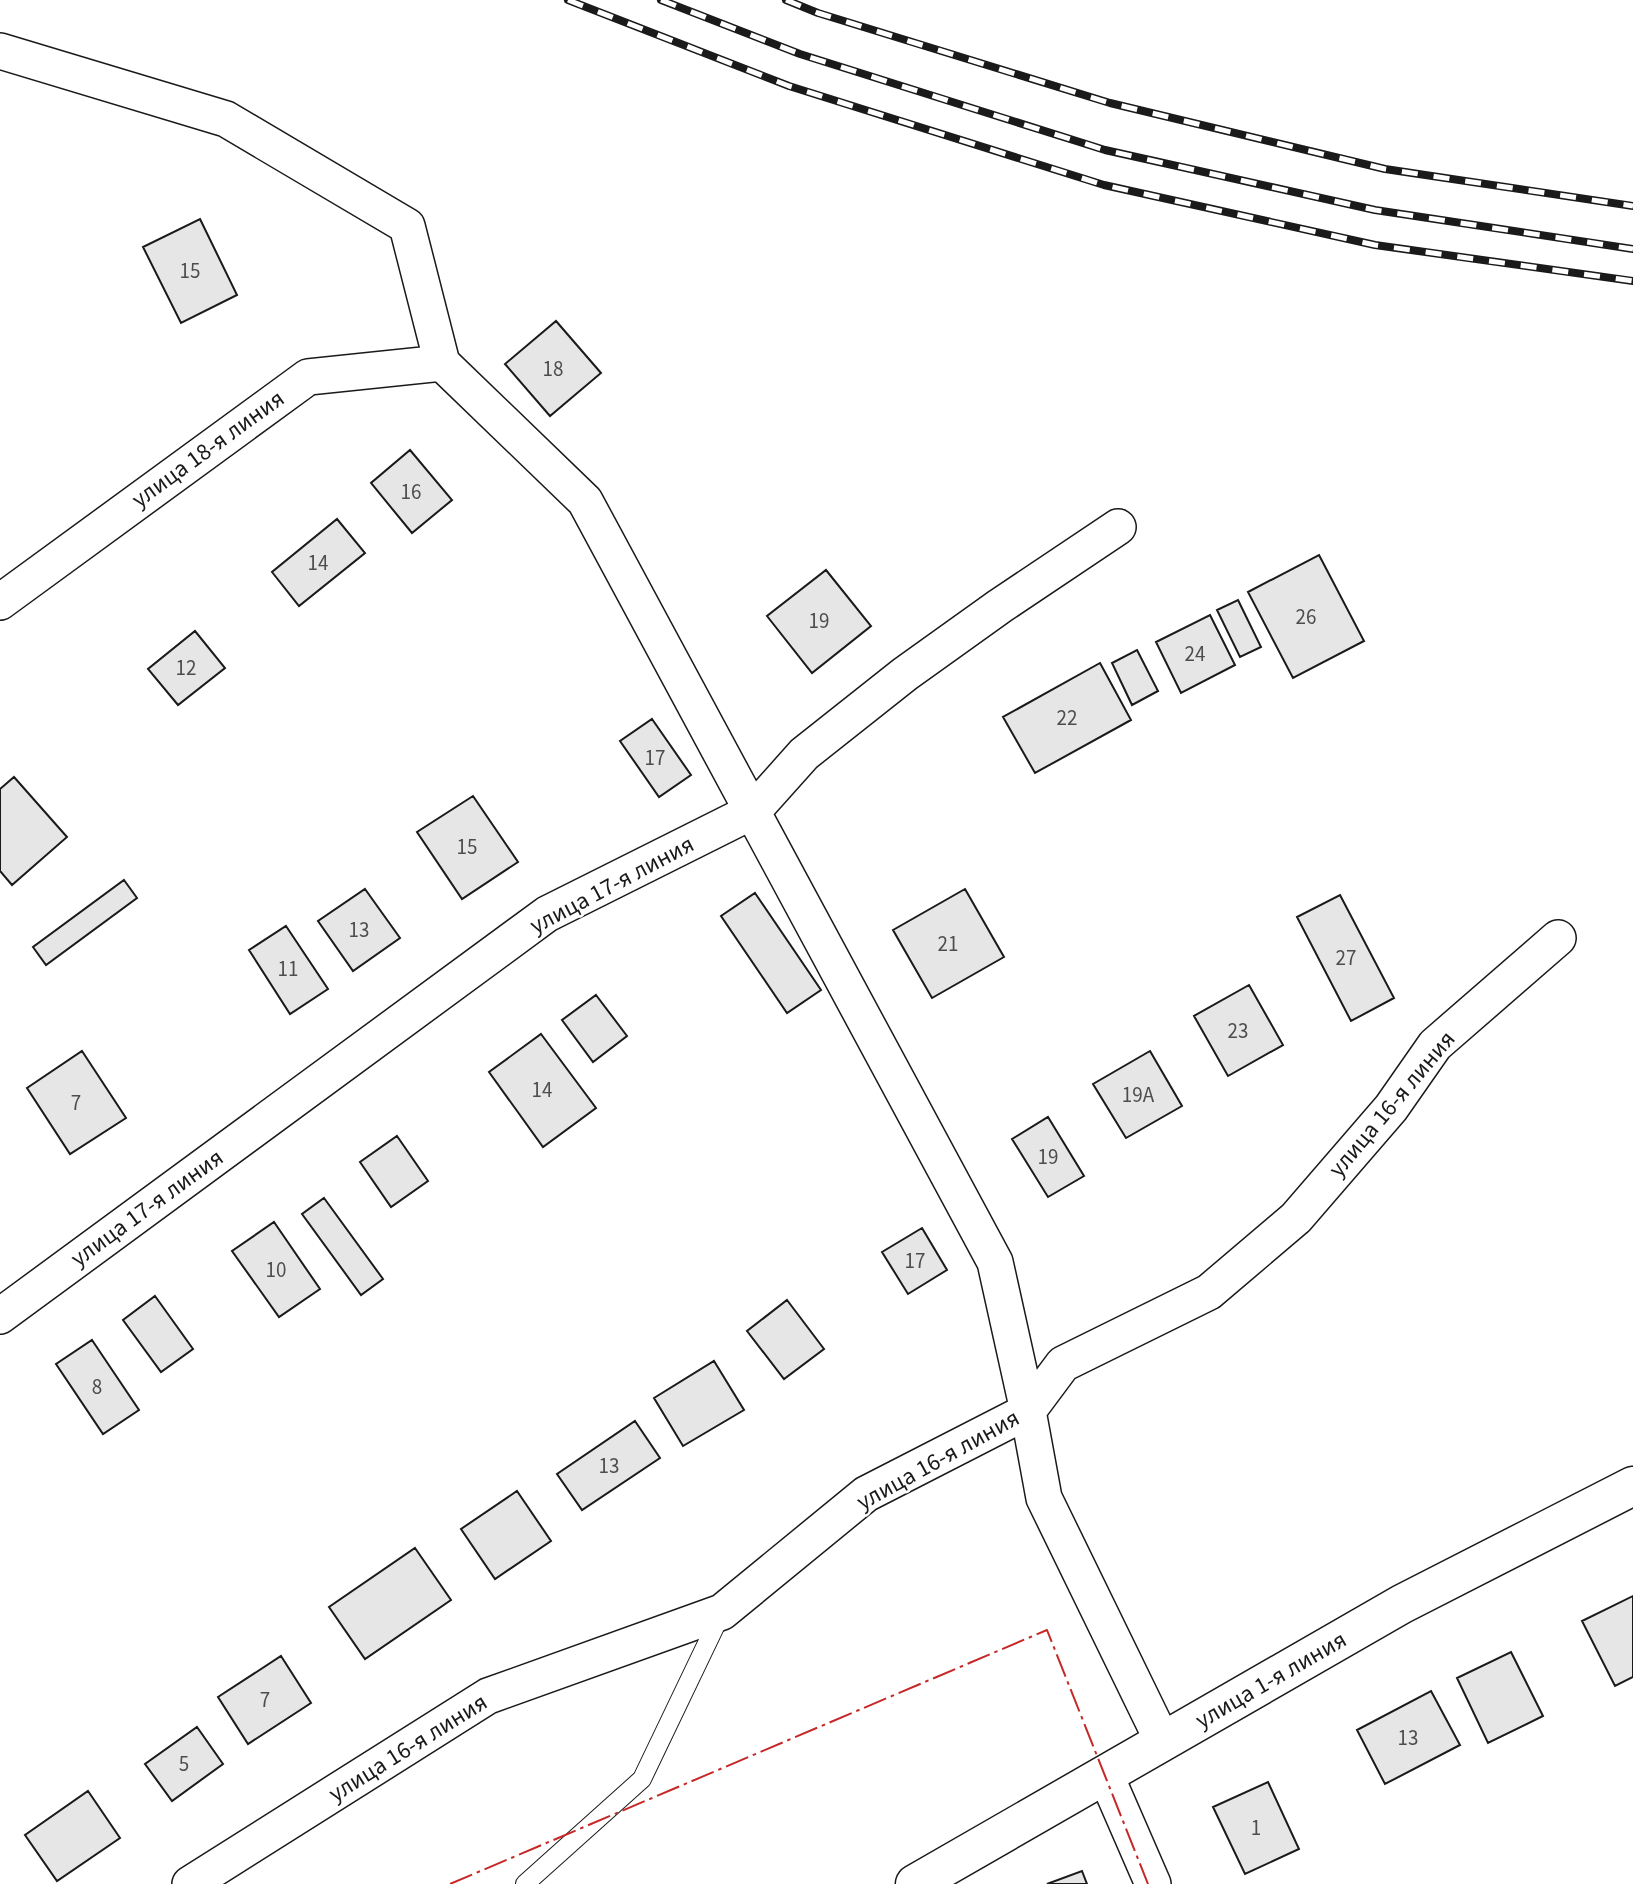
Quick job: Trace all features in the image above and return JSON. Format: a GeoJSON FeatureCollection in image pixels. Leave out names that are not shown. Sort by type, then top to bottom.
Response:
{"type":"FeatureCollection","features":[{"type":"Feature","properties":{"kind":"street"},"geometry":{"type":"LineString","coordinates":[[0,51],[226,119],[407,226],[442,363],[585,501],[995,1262],[1044,1498],[1163,1742]]}},
{"type":"Feature","properties":{"kind":"street","name":"улица 18-я линия"},"geometry":{"type":"LineString","coordinates":[[0,602],[308,377],[442,363]]}},
{"type":"Feature","properties":{"kind":"street","name":"улица 17-я линия"},"geometry":{"type":"LineString","coordinates":[[0,1316],[547,914],[753,811],[804,754],[905,674],[1118,527]]}},
{"type":"Feature","properties":{"kind":"street","name":"улица 16-я линия"},"geometry":{"type":"LineString","coordinates":[[190,1884],[488,1696],[722,1612],[866,1494],[1028,1411],[1063,1364],[1209,1292],[1296,1219],[1391,1108],[1435,1045],[1558,938]]}},
{"type":"Feature","properties":{"kind":"street","name":"улица 1-я линия"},"geometry":{"type":"LineString","coordinates":[[915,1884],[1402,1604],[1633,1486]]}},
{"type":"Feature","properties":{"kind":"street"},"geometry":{"type":"LineString","coordinates":[[1106,1776],[1153,1884]]}},
{"type":"Feature","properties":{"kind":"lane"},"geometry":{"type":"LineString","coordinates":[[525,1884],[642,1779],[722,1612]]}},
{"type":"Feature","properties":{"kind":"building"},"geometry":{"type":"Polygon","coordinates":[[[200,219],[237,295],[181,323],[143,247],[200,219]]]}},
{"type":"Feature","properties":{"kind":"building"},"geometry":{"type":"Polygon","coordinates":[[[556,321],[601,373],[550,416],[505,364],[556,321]]]}},
{"type":"Feature","properties":{"kind":"building"},"geometry":{"type":"Polygon","coordinates":[[[410,450],[452,500],[412,533],[371,483],[410,450]]]}},
{"type":"Feature","properties":{"kind":"building"},"geometry":{"type":"Polygon","coordinates":[[[337,519],[365,553],[299,606],[272,572],[337,519]]]}},
{"type":"Feature","properties":{"kind":"building"},"geometry":{"type":"Polygon","coordinates":[[[1319,555],[1364,641],[1293,678],[1248,592],[1319,555]]]}},
{"type":"Feature","properties":{"kind":"building"},"geometry":{"type":"Polygon","coordinates":[[[826,570],[871,626],[812,673],[767,616],[826,570]]]}},
{"type":"Feature","properties":{"kind":"building"},"geometry":{"type":"Polygon","coordinates":[[[1238,600],[1261,647],[1240,657],[1217,610],[1238,600]]]}},
{"type":"Feature","properties":{"kind":"building"},"geometry":{"type":"Polygon","coordinates":[[[1210,615],[1235,665],[1181,693],[1156,642],[1210,615]]]}},
{"type":"Feature","properties":{"kind":"building"},"geometry":{"type":"Polygon","coordinates":[[[195,631],[225,668],[178,705],[148,669],[195,631]]]}},
{"type":"Feature","properties":{"kind":"building"},"geometry":{"type":"Polygon","coordinates":[[[1137,650],[1158,691],[1132,705],[1112,663],[1137,650]]]}},
{"type":"Feature","properties":{"kind":"building"},"geometry":{"type":"Polygon","coordinates":[[[1100,663],[1131,720],[1035,773],[1003,717],[1100,663]]]}},
{"type":"Feature","properties":{"kind":"building"},"geometry":{"type":"Polygon","coordinates":[[[652,719],[691,775],[659,797],[620,741],[652,719]]]}},
{"type":"Feature","properties":{"kind":"building"},"geometry":{"type":"Polygon","coordinates":[[[14,777],[67,837],[12,885],[0,871],[0,789],[14,777]]]}},
{"type":"Feature","properties":{"kind":"building"},"geometry":{"type":"Polygon","coordinates":[[[473,796],[518,862],[462,899],[417,832],[473,796]]]}},
{"type":"Feature","properties":{"kind":"building"},"geometry":{"type":"Polygon","coordinates":[[[124,880],[137,898],[46,965],[33,947],[124,880]]]}},
{"type":"Feature","properties":{"kind":"building"},"geometry":{"type":"Polygon","coordinates":[[[365,889],[400,938],[353,971],[318,921],[365,889]]]}},
{"type":"Feature","properties":{"kind":"building"},"geometry":{"type":"Polygon","coordinates":[[[965,889],[1004,957],[932,998],[893,930],[965,889]]]}},
{"type":"Feature","properties":{"kind":"building"},"geometry":{"type":"Polygon","coordinates":[[[755,893],[821,990],[787,1013],[721,916],[755,893]]]}},
{"type":"Feature","properties":{"kind":"building"},"geometry":{"type":"Polygon","coordinates":[[[1340,895],[1394,998],[1351,1021],[1297,917],[1340,895]]]}},
{"type":"Feature","properties":{"kind":"building"},"geometry":{"type":"Polygon","coordinates":[[[286,926],[328,989],[290,1014],[249,950],[286,926]]]}},
{"type":"Feature","properties":{"kind":"building"},"geometry":{"type":"Polygon","coordinates":[[[1249,985],[1283,1045],[1228,1076],[1194,1016],[1249,985]]]}},
{"type":"Feature","properties":{"kind":"building"},"geometry":{"type":"Polygon","coordinates":[[[596,995],[627,1036],[593,1062],[562,1020],[596,995]]]}},
{"type":"Feature","properties":{"kind":"building"},"geometry":{"type":"Polygon","coordinates":[[[541,1034],[596,1108],[543,1147],[489,1072],[541,1034]]]}},
{"type":"Feature","properties":{"kind":"building"},"geometry":{"type":"Polygon","coordinates":[[[82,1051],[126,1118],[70,1154],[27,1088],[82,1051]]]}},
{"type":"Feature","properties":{"kind":"building"},"geometry":{"type":"Polygon","coordinates":[[[1150,1051],[1182,1106],[1126,1138],[1093,1084],[1150,1051]]]}},
{"type":"Feature","properties":{"kind":"building"},"geometry":{"type":"Polygon","coordinates":[[[1048,1117],[1084,1176],[1048,1197],[1012,1139],[1048,1117]]]}},
{"type":"Feature","properties":{"kind":"building"},"geometry":{"type":"Polygon","coordinates":[[[397,1136],[428,1181],[391,1207],[360,1162],[397,1136]]]}},
{"type":"Feature","properties":{"kind":"building"},"geometry":{"type":"Polygon","coordinates":[[[324,1198],[383,1279],[361,1295],[302,1214],[324,1198]]]}},
{"type":"Feature","properties":{"kind":"building"},"geometry":{"type":"Polygon","coordinates":[[[274,1222],[320,1289],[279,1317],[232,1251],[274,1222]]]}},
{"type":"Feature","properties":{"kind":"building"},"geometry":{"type":"Polygon","coordinates":[[[922,1228],[947,1270],[908,1294],[882,1252],[922,1228]]]}},
{"type":"Feature","properties":{"kind":"building"},"geometry":{"type":"Polygon","coordinates":[[[155,1296],[193,1349],[161,1372],[123,1320],[155,1296]]]}},
{"type":"Feature","properties":{"kind":"building"},"geometry":{"type":"Polygon","coordinates":[[[787,1300],[824,1349],[784,1379],[747,1331],[787,1300]]]}},
{"type":"Feature","properties":{"kind":"building"},"geometry":{"type":"Polygon","coordinates":[[[92,1340],[139,1410],[103,1434],[56,1364],[92,1340]]]}},
{"type":"Feature","properties":{"kind":"building"},"geometry":{"type":"Polygon","coordinates":[[[714,1361],[744,1410],[683,1446],[654,1398],[714,1361]]]}},
{"type":"Feature","properties":{"kind":"building"},"geometry":{"type":"Polygon","coordinates":[[[635,1421],[660,1458],[582,1510],[557,1474],[635,1421]]]}},
{"type":"Feature","properties":{"kind":"building"},"geometry":{"type":"Polygon","coordinates":[[[517,1491],[551,1541],[495,1579],[461,1529],[517,1491]]]}},
{"type":"Feature","properties":{"kind":"building"},"geometry":{"type":"Polygon","coordinates":[[[415,1548],[451,1600],[365,1659],[329,1607],[415,1548]]]}},
{"type":"Feature","properties":{"kind":"building"},"geometry":{"type":"Polygon","coordinates":[[[1633,1596],[1633,1677],[1615,1686],[1582,1621],[1633,1596]]]}},
{"type":"Feature","properties":{"kind":"building"},"geometry":{"type":"Polygon","coordinates":[[[1511,1652],[1543,1716],[1488,1743],[1457,1678],[1511,1652]]]}},
{"type":"Feature","properties":{"kind":"building"},"geometry":{"type":"Polygon","coordinates":[[[281,1656],[311,1703],[248,1744],[218,1697],[281,1656]]]}},
{"type":"Feature","properties":{"kind":"building"},"geometry":{"type":"Polygon","coordinates":[[[1431,1691],[1460,1745],[1385,1784],[1357,1730],[1431,1691]]]}},
{"type":"Feature","properties":{"kind":"building"},"geometry":{"type":"Polygon","coordinates":[[[197,1727],[223,1764],[172,1801],[145,1764],[197,1727]]]}},
{"type":"Feature","properties":{"kind":"building"},"geometry":{"type":"Polygon","coordinates":[[[1268,1782],[1299,1849],[1245,1874],[1213,1807],[1268,1782]]]}},
{"type":"Feature","properties":{"kind":"building"},"geometry":{"type":"Polygon","coordinates":[[[88,1791],[120,1838],[57,1881],[25,1835],[88,1791]]]}},
{"type":"Feature","properties":{"kind":"building"},"geometry":{"type":"Polygon","coordinates":[[[1082,1871],[1087,1884],[1047,1884],[1082,1871]]]}},
{"type":"Feature","properties":{"kind":"railway"},"geometry":{"type":"LineString","coordinates":[[568,0],[789,86],[1104,185],[1375,245],[1633,281]]}},
{"type":"Feature","properties":{"kind":"railway"},"geometry":{"type":"LineString","coordinates":[[661,0],[800,54],[1105,150],[1375,210],[1633,249]]}},
{"type":"Feature","properties":{"kind":"railway"},"geometry":{"type":"LineString","coordinates":[[786,0],[818,13],[1110,103],[1385,169],[1633,206]]}},
{"type":"Feature","properties":{"kind":"power"},"geometry":{"type":"LineString","coordinates":[[450,1884],[1047,1630],[1148,1884]]}}]}
